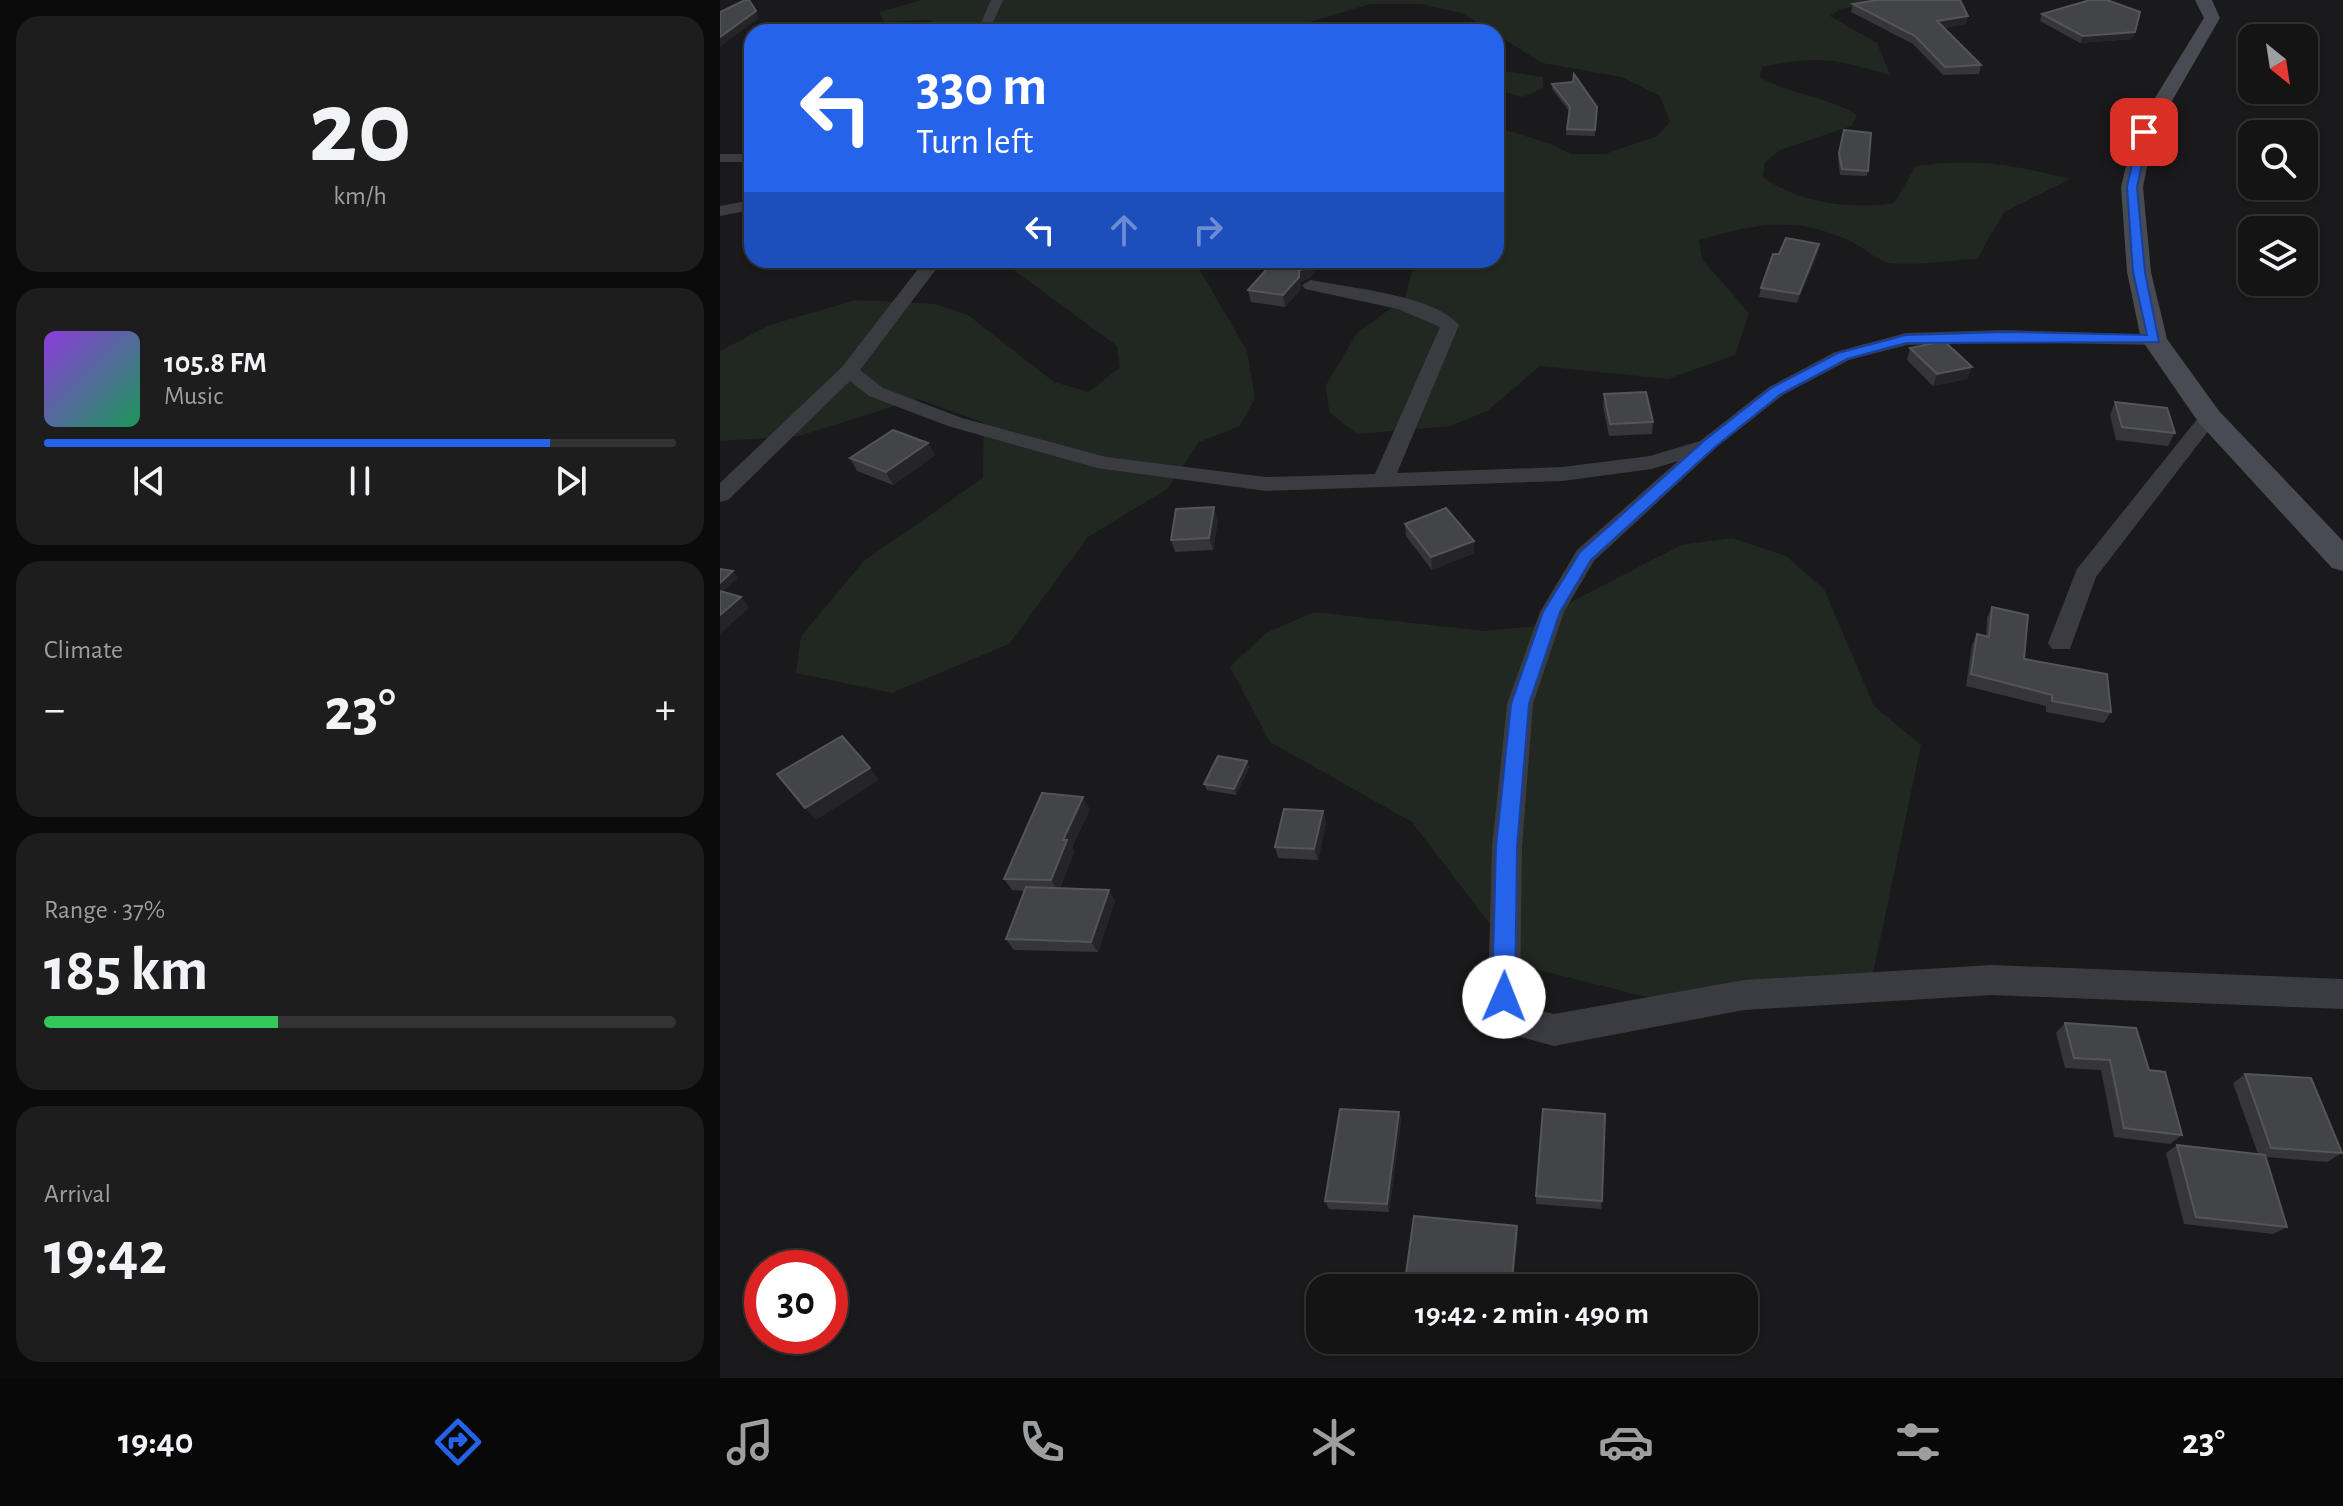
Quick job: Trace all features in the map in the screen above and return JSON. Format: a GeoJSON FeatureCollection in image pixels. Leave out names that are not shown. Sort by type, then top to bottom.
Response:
{"type":"FeatureCollection","features":[{"type":"Feature","properties":{"kind":"street"},"geometry":{"type":"LineString","coordinates":[[986,24],[997,0]]}},
{"type":"Feature","properties":{"kind":"street"},"geometry":{"type":"LineString","coordinates":[[2203,0],[2209,6],[2212,18],[2144,132],[2132,187],[2139,272],[2154,339],[2209,417],[2289,506],[2343,560]]}},
{"type":"Feature","properties":{"kind":"street"},"geometry":{"type":"LineString","coordinates":[[720,158],[744,158]]}},
{"type":"Feature","properties":{"kind":"street"},"geometry":{"type":"LineString","coordinates":[[720,211],[744,206]]}},
{"type":"Feature","properties":{"kind":"street"},"geometry":{"type":"LineString","coordinates":[[720,495],[849,371],[928,268]]}},
{"type":"Feature","properties":{"kind":"street"},"geometry":{"type":"LineString","coordinates":[[1311,285],[1419,309],[1441,317],[1450,325],[1382,482]]}},
{"type":"Feature","properties":{"kind":"street"},"geometry":{"type":"LineString","coordinates":[[2154,339],[2005,336],[1906,339],[1842,356],[1776,391],[1710,443],[1585,556],[1552,612],[1520,704],[1507,847],[1504,997],[1522,1023],[1554,1030],[1744,995],[1992,980],[2343,994]]}},
{"type":"Feature","properties":{"kind":"street"},"geometry":{"type":"LineString","coordinates":[[849,371],[876,392],[955,422],[1105,463],[1266,484],[1562,474],[1652,462],[1710,443]]}},
{"type":"Feature","properties":{"kind":"street"},"geometry":{"type":"LineString","coordinates":[[807,414],[851,396],[876,392]]}},
{"type":"Feature","properties":{"kind":"street"},"geometry":{"type":"LineString","coordinates":[[2061,643],[2085,575],[2209,417]]}},
{"type":"Feature","properties":{"kind":"shaded area"},"geometry":{"type":"Polygon","coordinates":[[[922,0],[1891,0],[1840,9],[1830,16],[1877,43],[1890,75],[1827,60],[1762,67],[1760,77],[1857,115],[1851,126],[1780,150],[1765,162],[1763,177],[1792,193],[1826,202],[1861,206],[1894,203],[1916,166],[1994,164],[2070,179],[2004,212],[1977,259],[1891,263],[1828,232],[1791,225],[1756,226],[1699,240],[1702,259],[1749,313],[1735,355],[1668,379],[1540,366],[1487,411],[1451,426],[1357,434],[1329,412],[1326,385],[1357,333],[1405,298],[1413,268],[1504,268],[1504,129],[1551,144],[1571,154],[1605,154],[1657,136],[1670,122],[1660,96],[1622,77],[1542,63],[1504,39],[1504,24],[1480,24],[1462,13],[1420,4],[1370,4],[1305,24],[938,24],[927,20],[884,22],[879,12],[922,0]]]}},
{"type":"Feature","properties":{"kind":"shaded area"},"geometry":{"type":"Polygon","coordinates":[[[1504,71],[1543,77],[1543,88],[1523,97],[1504,92],[1504,71]]]}},
{"type":"Feature","properties":{"kind":"shaded area"},"geometry":{"type":"Polygon","coordinates":[[[1013,268],[1199,268],[1247,351],[1255,398],[1240,426],[1199,442],[1167,489],[1088,537],[1009,644],[892,693],[796,673],[801,636],[864,561],[983,478],[984,423],[918,399],[799,436],[720,441],[720,351],[770,325],[856,300],[935,304],[968,315],[1054,382],[1089,392],[1120,367],[1117,346],[1013,268]]]}},
{"type":"Feature","properties":{"kind":"shaded area"},"geometry":{"type":"Polygon","coordinates":[[[1732,538],[1786,556],[1824,589],[1874,706],[1921,745],[1870,988],[1663,1001],[1522,966],[1412,822],[1270,742],[1230,667],[1266,633],[1314,612],[1484,631],[1538,626],[1552,612],[1681,545],[1732,538]]]}},
{"type":"Feature","properties":{"kind":"building"},"geometry":{"type":"Polygon","coordinates":[[[749,0],[756,11],[720,37],[720,12],[749,0]]]}},
{"type":"Feature","properties":{"kind":"building"},"geometry":{"type":"Polygon","coordinates":[[[1877,0],[1960,0],[1968,16],[1937,21],[1981,65],[1945,67],[1915,36],[1853,4],[1877,0]]]}},
{"type":"Feature","properties":{"kind":"building"},"geometry":{"type":"Polygon","coordinates":[[[2090,0],[2107,0],[2140,12],[2135,32],[2083,36],[2042,14],[2090,0]]]}},
{"type":"Feature","properties":{"kind":"building"},"geometry":{"type":"Polygon","coordinates":[[[1574,74],[1597,107],[1595,130],[1567,129],[1570,107],[1552,84],[1573,82],[1574,74]]]}},
{"type":"Feature","properties":{"kind":"building"},"geometry":{"type":"Polygon","coordinates":[[[1844,130],[1871,133],[1868,171],[1842,169],[1839,153],[1844,130]]]}},
{"type":"Feature","properties":{"kind":"building"},"geometry":{"type":"Polygon","coordinates":[[[1786,238],[1819,244],[1799,294],[1761,288],[1773,254],[1779,254],[1786,238]]]}},
{"type":"Feature","properties":{"kind":"building"},"geometry":{"type":"Polygon","coordinates":[[[1268,268],[1304,268],[1283,295],[1248,290],[1268,268]]]}},
{"type":"Feature","properties":{"kind":"building"},"geometry":{"type":"Polygon","coordinates":[[[1944,341],[1972,367],[1937,374],[1910,348],[1944,341]]]}},
{"type":"Feature","properties":{"kind":"building"},"geometry":{"type":"Polygon","coordinates":[[[1646,392],[1653,422],[1610,424],[1604,394],[1646,392]]]}},
{"type":"Feature","properties":{"kind":"building"},"geometry":{"type":"Polygon","coordinates":[[[2115,402],[2167,408],[2175,433],[2122,427],[2115,402]]]}},
{"type":"Feature","properties":{"kind":"building"},"geometry":{"type":"Polygon","coordinates":[[[893,430],[928,443],[886,472],[850,458],[893,430]]]}},
{"type":"Feature","properties":{"kind":"building"},"geometry":{"type":"Polygon","coordinates":[[[1214,507],[1209,538],[1171,540],[1176,509],[1214,507]]]}},
{"type":"Feature","properties":{"kind":"building"},"geometry":{"type":"Polygon","coordinates":[[[1446,508],[1474,541],[1431,557],[1405,524],[1446,508]]]}},
{"type":"Feature","properties":{"kind":"building"},"geometry":{"type":"Polygon","coordinates":[[[720,569],[733,571],[720,583],[720,569]]]}},
{"type":"Feature","properties":{"kind":"building"},"geometry":{"type":"Polygon","coordinates":[[[720,591],[741,597],[720,615],[720,591]]]}},
{"type":"Feature","properties":{"kind":"building"},"geometry":{"type":"Polygon","coordinates":[[[1992,607],[2028,615],[2024,659],[2107,674],[2111,712],[2052,701],[2052,695],[1971,674],[1977,634],[1989,637],[1992,607]]]}},
{"type":"Feature","properties":{"kind":"building"},"geometry":{"type":"Polygon","coordinates":[[[842,736],[870,768],[805,808],[777,774],[842,736]]]}},
{"type":"Feature","properties":{"kind":"building"},"geometry":{"type":"Polygon","coordinates":[[[1218,756],[1247,761],[1234,789],[1204,784],[1218,756]]]}},
{"type":"Feature","properties":{"kind":"building"},"geometry":{"type":"Polygon","coordinates":[[[1042,793],[1083,797],[1063,840],[1067,840],[1051,880],[1004,879],[1042,793]]]}},
{"type":"Feature","properties":{"kind":"building"},"geometry":{"type":"Polygon","coordinates":[[[1284,809],[1323,811],[1314,849],[1275,847],[1284,809]]]}},
{"type":"Feature","properties":{"kind":"building"},"geometry":{"type":"Polygon","coordinates":[[[1026,887],[1109,890],[1091,942],[1006,939],[1026,887]]]}},
{"type":"Feature","properties":{"kind":"building"},"geometry":{"type":"Polygon","coordinates":[[[2065,1023],[2136,1028],[2149,1070],[2165,1072],[2182,1135],[2124,1128],[2110,1060],[2074,1058],[2065,1023]]]}},
{"type":"Feature","properties":{"kind":"building"},"geometry":{"type":"Polygon","coordinates":[[[2245,1074],[2311,1078],[2342,1153],[2271,1148],[2245,1074]]]}},
{"type":"Feature","properties":{"kind":"building"},"geometry":{"type":"Polygon","coordinates":[[[1340,1109],[1399,1112],[1387,1204],[1325,1201],[1340,1109]]]}},
{"type":"Feature","properties":{"kind":"building"},"geometry":{"type":"Polygon","coordinates":[[[1543,1109],[1605,1114],[1602,1201],[1536,1196],[1543,1109]]]}},
{"type":"Feature","properties":{"kind":"building"},"geometry":{"type":"Polygon","coordinates":[[[2177,1145],[2265,1155],[2287,1227],[2196,1217],[2177,1145]]]}},
{"type":"Feature","properties":{"kind":"building"},"geometry":{"type":"Polygon","coordinates":[[[1414,1216],[1517,1226],[1512,1274],[1406,1274],[1414,1216]]]}},
{"type":"Feature","properties":{"kind":"route"},"geometry":{"type":"LineString","coordinates":[[1504,997],[1507,847],[1520,704],[1552,612],[1585,556],[1710,443],[1776,391],[1842,356],[1906,339],[2005,336],[2154,339],[2139,272],[2132,187],[2144,132]]}}]}
